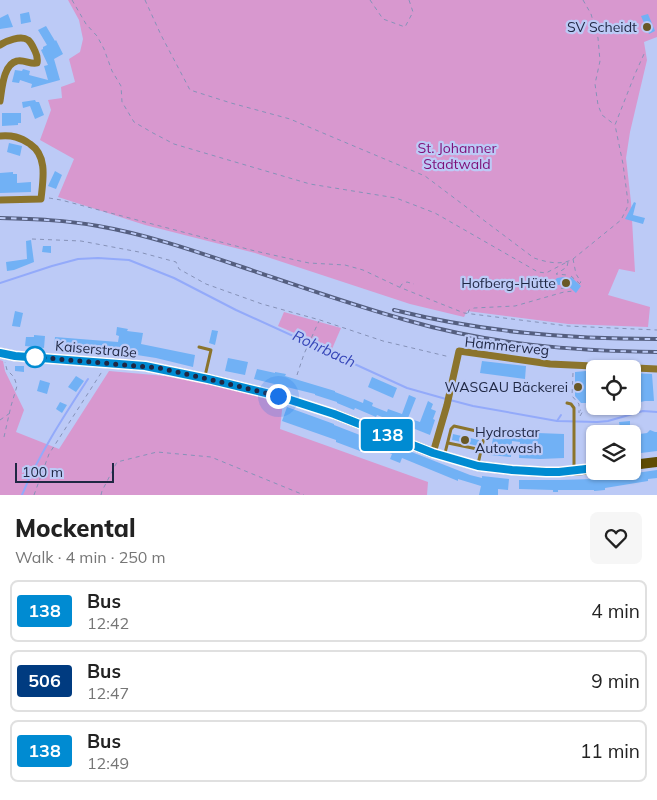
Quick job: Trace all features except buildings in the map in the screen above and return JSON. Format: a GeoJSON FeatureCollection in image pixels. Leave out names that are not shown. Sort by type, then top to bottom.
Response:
{"type":"FeatureCollection","features":[{"type":"Feature","properties":{"kind":"main road","name":"Kaiserstraße"},"geometry":{"type":"LineString","coordinates":[[2,353],[15,356],[159,368],[204,378],[278,396],[334,414],[433,453],[478,466],[552,472],[586,469]]}},
{"type":"Feature","properties":{"kind":"main road"},"geometry":{"type":"LineString","coordinates":[[641,464],[657,462]]}},
{"type":"Feature","properties":{"kind":"street"},"geometry":{"type":"LineString","coordinates":[[0,46],[8,41],[26,39],[34,48],[38,59],[37,63],[34,64],[16,61],[9,66],[6,71],[0,101]]}},
{"type":"Feature","properties":{"kind":"street"},"geometry":{"type":"LineString","coordinates":[[0,136],[11,135],[23,139],[34,147],[41,156],[43,175],[41,199],[0,200]]}},
{"type":"Feature","properties":{"kind":"street","name":"Hammerweg"},"geometry":{"type":"LineString","coordinates":[[433,453],[449,396],[458,351],[550,364],[657,369]]}},
{"type":"Feature","properties":{"kind":"lane"},"geometry":{"type":"LineString","coordinates":[[199,347],[211,350],[204,378]]}},
{"type":"Feature","properties":{"kind":"lane"},"geometry":{"type":"LineString","coordinates":[[567,403],[572,404],[577,416],[573,426],[574,471]]}},
{"type":"Feature","properties":{"kind":"lane"},"geometry":{"type":"LineString","coordinates":[[444,456],[451,429],[454,426],[485,433],[478,466]]}},
{"type":"Feature","properties":{"kind":"lane"},"geometry":{"type":"LineString","coordinates":[[448,442],[482,450]]}},
{"type":"Feature","properties":{"kind":"path"},"geometry":{"type":"LineString","coordinates":[[72,0],[86,24],[97,36],[112,71],[121,86],[122,102],[134,122],[174,144],[310,184],[396,198],[435,213],[538,272],[546,273],[573,259],[621,220],[627,208],[628,202],[623,164],[615,125],[644,54]]}},
{"type":"Feature","properties":{"kind":"path"},"geometry":{"type":"LineString","coordinates":[[145,0],[160,35],[190,90],[290,118],[425,176],[534,258],[547,263],[568,262]]}},
{"type":"Feature","properties":{"kind":"path"},"geometry":{"type":"LineString","coordinates":[[370,0],[383,19],[405,27],[413,12],[409,0]]}},
{"type":"Feature","properties":{"kind":"path"},"geometry":{"type":"LineString","coordinates":[[584,0],[591,14],[598,38],[600,61],[595,84],[598,105],[602,115],[615,125]]}},
{"type":"Feature","properties":{"kind":"path"},"geometry":{"type":"LineString","coordinates":[[41,199],[60,200],[308,263],[345,265],[363,270],[399,288],[468,314],[568,326],[657,330]]}},
{"type":"Feature","properties":{"kind":"path"},"geometry":{"type":"LineString","coordinates":[[32,239],[81,242],[139,252],[176,262],[179,269],[206,284],[262,304],[320,320],[383,341],[457,359]]}},
{"type":"Feature","properties":{"kind":"path"},"geometry":{"type":"LineString","coordinates":[[568,262],[567,267],[556,274],[567,275],[567,280],[571,276],[580,284],[581,282],[576,274],[573,259]]}},
{"type":"Feature","properties":{"kind":"path"},"geometry":{"type":"LineString","coordinates":[[399,288],[407,282],[414,284]]}},
{"type":"Feature","properties":{"kind":"path"},"geometry":{"type":"LineString","coordinates":[[553,289],[564,288],[567,292]]}},
{"type":"Feature","properties":{"kind":"path"},"geometry":{"type":"LineString","coordinates":[[468,314],[469,310],[474,308],[515,306],[574,291]]}},
{"type":"Feature","properties":{"kind":"path"},"geometry":{"type":"LineString","coordinates":[[297,375],[320,320]]}},
{"type":"Feature","properties":{"kind":"path"},"geometry":{"type":"LineString","coordinates":[[2,353],[7,370],[14,377],[17,386],[4,436]]}},
{"type":"Feature","properties":{"kind":"path"},"geometry":{"type":"LineString","coordinates":[[34,495],[49,454],[107,364]]}},
{"type":"Feature","properties":{"kind":"path"},"geometry":{"type":"LineString","coordinates":[[574,365],[572,396],[579,404],[580,410],[577,416]]}},
{"type":"Feature","properties":{"kind":"path"},"geometry":{"type":"LineString","coordinates":[[0,420],[10,413]]}},
{"type":"Feature","properties":{"kind":"path"},"geometry":{"type":"LineString","coordinates":[[101,495],[117,462],[157,452],[211,457],[304,495]]}},
{"type":"Feature","properties":{"kind":"green space","name":"St. Johanner Stadtwald"},"geometry":{"type":"Polygon","coordinates":[[[68,0],[657,0],[657,37],[644,42],[647,60],[630,132],[626,158],[631,202],[635,272],[619,269],[608,295],[650,307],[648,327],[568,324],[467,311],[464,317],[410,304],[255,253],[145,225],[58,197],[74,159],[40,140],[51,110],[48,100],[62,98],[61,87],[75,82],[69,59],[80,52],[83,39],[79,20],[68,0]]]}},
{"type":"Feature","properties":{"kind":"green space"},"geometry":{"type":"Polygon","coordinates":[[[284,312],[341,328],[332,349],[278,326],[284,312]]]}},
{"type":"Feature","properties":{"kind":"green space"},"geometry":{"type":"Polygon","coordinates":[[[0,360],[3,361],[5,371],[24,410],[16,432],[59,449],[109,371],[188,378],[283,401],[280,429],[428,482],[427,495],[0,495],[0,360]]]}},
{"type":"Feature","properties":{"kind":"waterway","name":"Rohrbach"},"geometry":{"type":"LineString","coordinates":[[0,283],[78,259],[129,260],[174,278],[236,310],[407,388],[446,399]]}},
{"type":"Feature","properties":{"kind":"waterway"},"geometry":{"type":"LineString","coordinates":[[22,495],[44,450],[88,379]]}},
{"type":"Feature","properties":{"kind":"waterway","name":"Rohrbach"},"geometry":{"type":"LineString","coordinates":[[450,400],[557,421],[597,422],[608,421],[643,411],[657,412]]}},
{"type":"Feature","properties":{"kind":"waterway","name":"Rohrbach"},"geometry":{"type":"LineString","coordinates":[[557,421],[561,415]]}},
{"type":"Feature","properties":{"kind":"railway"},"geometry":{"type":"LineString","coordinates":[[0,218],[74,222],[132,233],[183,247],[384,314],[468,335],[562,348],[657,352]]}},
{"type":"Feature","properties":{"kind":"railway"},"geometry":{"type":"LineString","coordinates":[[394,310],[460,324],[525,333],[590,338],[657,339]]}},
{"type":"Feature","properties":{"kind":"bus line","name":"138"},"geometry":{"type":"LineString","coordinates":[[0,353],[15,356],[145,366],[208,379],[278,396],[334,414],[433,453],[478,466],[546,472],[586,469]]}},
{"type":"Feature","properties":{"kind":"place","name":"SV Scheidt"},"geometry":{"type":"Point","coordinates":[647,27]}},
{"type":"Feature","properties":{"kind":"place","name":"Hofberg-Hütte"},"geometry":{"type":"Point","coordinates":[566,283]}},
{"type":"Feature","properties":{"kind":"place","name":"WASGAU Bäckerei"},"geometry":{"type":"Point","coordinates":[578,387]}},
{"type":"Feature","properties":{"kind":"place","name":"Hydrostar Autowash"},"geometry":{"type":"Point","coordinates":[465,440]}},
{"type":"Feature","properties":{"kind":"route"},"geometry":{"type":"LineString","coordinates":[[35,357],[159,368],[278,396]]}}]}
